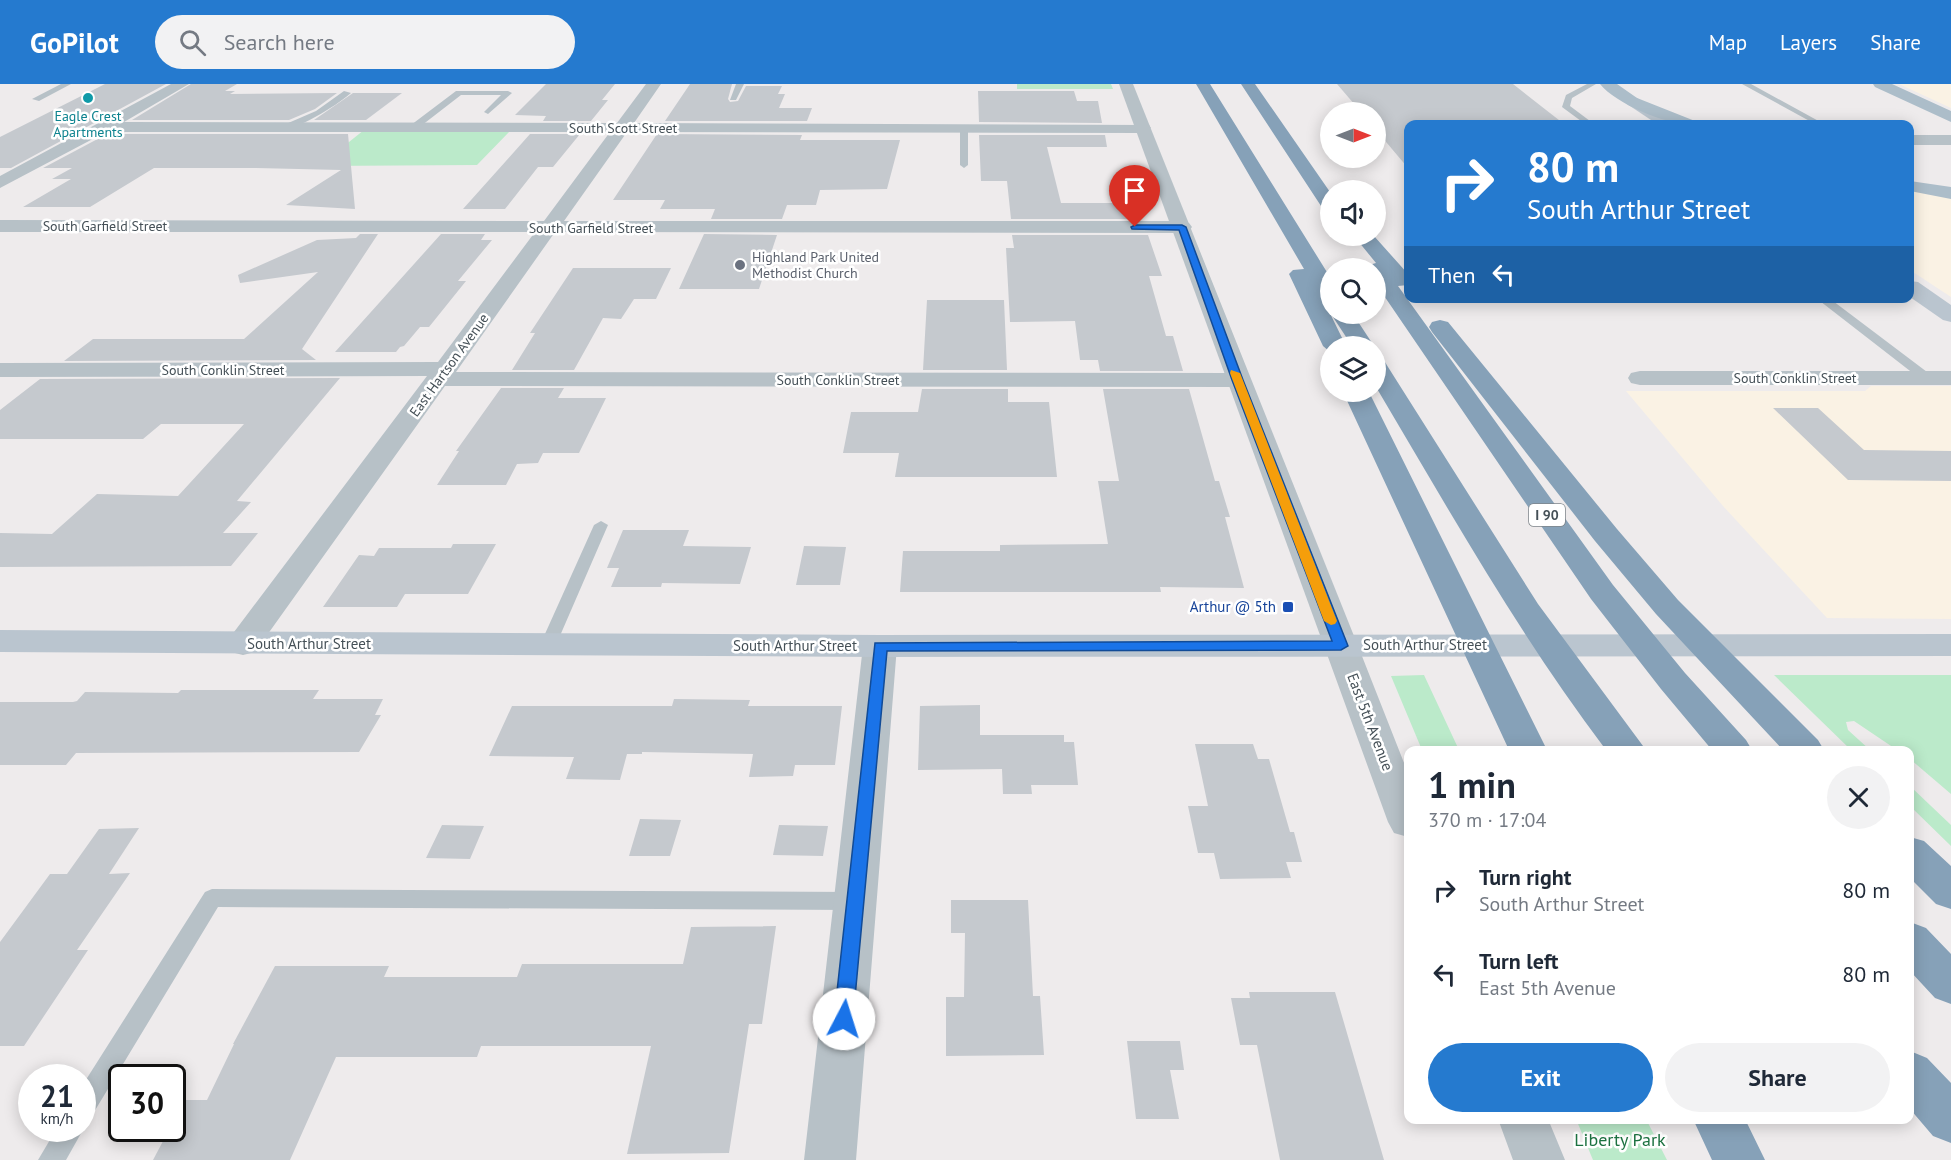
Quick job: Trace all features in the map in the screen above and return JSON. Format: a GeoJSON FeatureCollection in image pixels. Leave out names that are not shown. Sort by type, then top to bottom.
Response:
{"type":"FeatureCollection","features":[{"type":"Feature","properties":{"kind":"highway"},"geometry":{"type":"LineString","coordinates":[[1203,84],[1320,278]]}},
{"type":"Feature","properties":{"kind":"highway"},"geometry":{"type":"LineString","coordinates":[[1248,84],[1320,191]]}},
{"type":"Feature","properties":{"kind":"highway"},"geometry":{"type":"LineString","coordinates":[[1286,142],[1320,183]]}},
{"type":"Feature","properties":{"kind":"highway"},"geometry":{"type":"LineString","coordinates":[[1238,145],[1330,336]]}},
{"type":"Feature","properties":{"kind":"highway"},"geometry":{"type":"LineString","coordinates":[[1372,246],[1404,283]]}},
{"type":"Feature","properties":{"kind":"highway","name":"I 90"},"geometry":{"type":"LineString","coordinates":[[1386,285],[1602,592],[1673,681],[1730,746]]}},
{"type":"Feature","properties":{"kind":"highway"},"geometry":{"type":"LineString","coordinates":[[1421,303],[1599,526],[1667,607],[1801,746]]}},
{"type":"Feature","properties":{"kind":"highway"},"geometry":{"type":"LineString","coordinates":[[1386,383],[1506,580],[1565,668],[1624,746]]}},
{"type":"Feature","properties":{"kind":"highway"},"geometry":{"type":"LineString","coordinates":[[1361,402],[1526,746]]}},
{"type":"Feature","properties":{"kind":"highway"},"geometry":{"type":"LineString","coordinates":[[1914,857],[1951,892]]}},
{"type":"Feature","properties":{"kind":"highway"},"geometry":{"type":"LineString","coordinates":[[1914,1078],[1951,1119]]}},
{"type":"Feature","properties":{"kind":"main road"},"geometry":{"type":"LineString","coordinates":[[1607,84],[1661,120]]}},
{"type":"Feature","properties":{"kind":"main road"},"geometry":{"type":"LineString","coordinates":[[1880,84],[1951,117]]}},
{"type":"Feature","properties":{"kind":"main road"},"geometry":{"type":"LineString","coordinates":[[1632,101],[1679,120]]}},
{"type":"Feature","properties":{"kind":"main road"},"geometry":{"type":"LineString","coordinates":[[1914,187],[1951,193]]}},
{"type":"Feature","properties":{"kind":"main road"},"geometry":{"type":"LineString","coordinates":[[1914,290],[1951,315]]}},
{"type":"Feature","properties":{"kind":"main road","name":"South Arthur Street"},"geometry":{"type":"LineString","coordinates":[[0,641],[880,646],[1951,645]]}},
{"type":"Feature","properties":{"kind":"street"},"geometry":{"type":"LineString","coordinates":[[0,183],[182,84]]}},
{"type":"Feature","properties":{"kind":"street","name":"East Hartson Avenue"},"geometry":{"type":"LineString","coordinates":[[243,644],[654,84]]}},
{"type":"Feature","properties":{"kind":"street","name":"East 5th Avenue"},"geometry":{"type":"LineString","coordinates":[[1126,84],[1404,811]]}},
{"type":"Feature","properties":{"kind":"street","name":"South Scott Street"},"geometry":{"type":"LineString","coordinates":[[104,127],[1143,128]]}},
{"type":"Feature","properties":{"kind":"street"},"geometry":{"type":"LineString","coordinates":[[1914,140],[1951,140]]}},
{"type":"Feature","properties":{"kind":"street","name":"South Garfield Street"},"geometry":{"type":"LineString","coordinates":[[0,226],[1182,227]]}},
{"type":"Feature","properties":{"kind":"street","name":"South Conklin Street"},"geometry":{"type":"LineString","coordinates":[[0,370],[1238,380]]}},
{"type":"Feature","properties":{"kind":"street","name":"South Conklin Street"},"geometry":{"type":"LineString","coordinates":[[1640,378],[1939,378]]}},
{"type":"Feature","properties":{"kind":"street"},"geometry":{"type":"LineString","coordinates":[[830,1160],[880,646]]}},
{"type":"Feature","properties":{"kind":"street"},"geometry":{"type":"LineString","coordinates":[[1525,1124],[1539,1160]]}},
{"type":"Feature","properties":{"kind":"lane"},"geometry":{"type":"LineString","coordinates":[[36,99],[67,84]]}},
{"type":"Feature","properties":{"kind":"lane"},"geometry":{"type":"LineString","coordinates":[[733,98],[740,84]]}},
{"type":"Feature","properties":{"kind":"lane"},"geometry":{"type":"LineString","coordinates":[[1584,120],[1566,107],[1569,97],[1592,84]]}},
{"type":"Feature","properties":{"kind":"lane"},"geometry":{"type":"LineString","coordinates":[[1746,84],[1813,120]]}},
{"type":"Feature","properties":{"kind":"lane"},"geometry":{"type":"LineString","coordinates":[[284,127],[318,113],[347,93]]}},
{"type":"Feature","properties":{"kind":"lane"},"geometry":{"type":"LineString","coordinates":[[414,127],[459,93],[508,93],[488,112]]}},
{"type":"Feature","properties":{"kind":"lane"},"geometry":{"type":"LineString","coordinates":[[964,128],[964,165]]}},
{"type":"Feature","properties":{"kind":"lane"},"geometry":{"type":"LineString","coordinates":[[1828,303],[1939,378]]}},
{"type":"Feature","properties":{"kind":"lane"},"geometry":{"type":"LineString","coordinates":[[548,645],[601,525]]}},
{"type":"Feature","properties":{"kind":"lane"},"geometry":{"type":"LineString","coordinates":[[96,1086],[212,898],[854,901]]}},
{"type":"Feature","properties":{"kind":"lane"},"geometry":{"type":"LineString","coordinates":[[51,1160],[62,1142]]}},
{"type":"Feature","properties":{"kind":"shaded area"},"geometry":{"type":"Polygon","coordinates":[[[1899,84],[1951,84],[1951,108],[1899,84]]]}},
{"type":"Feature","properties":{"kind":"shaded area"},"geometry":{"type":"Polygon","coordinates":[[[1914,191],[1951,197],[1951,297],[1914,273],[1914,191]]]}},
{"type":"Feature","properties":{"kind":"shaded area"},"geometry":{"type":"Polygon","coordinates":[[[1871,386],[1951,386],[1951,619],[1827,618],[1723,506],[1626,391],[1865,391],[1871,386]]]}},
{"type":"Feature","properties":{"kind":"green space"},"geometry":{"type":"Polygon","coordinates":[[[1017,84],[1111,84],[1113,89],[1017,89],[1017,84]]]}},
{"type":"Feature","properties":{"kind":"green space"},"geometry":{"type":"Polygon","coordinates":[[[364,130],[511,130],[477,165],[319,166],[364,130]]]}},
{"type":"Feature","properties":{"kind":"green space"},"geometry":{"type":"Polygon","coordinates":[[[1424,675],[1457,746],[1420,746],[1391,676],[1424,675]]]}},
{"type":"Feature","properties":{"kind":"green space"},"geometry":{"type":"Polygon","coordinates":[[[1774,675],[1951,675],[1951,794],[1914,762],[1914,746],[1891,746],[1854,721],[1846,722],[1848,730],[1866,746],[1847,746],[1774,675]]]}},
{"type":"Feature","properties":{"kind":"green space"},"geometry":{"type":"Polygon","coordinates":[[[1914,790],[1951,825],[1951,846],[1914,810],[1914,790]]]}},
{"type":"Feature","properties":{"kind":"green space","name":"Liberty Park"},"geometry":{"type":"Polygon","coordinates":[[[1578,1124],[1649,1124],[1667,1160],[1593,1160],[1578,1124]]]}},
{"type":"Feature","properties":{"kind":"building"},"geometry":{"type":"Polygon","coordinates":[[[105,84],[166,84],[11,168],[0,168],[0,137],[105,84]]]}},
{"type":"Feature","properties":{"kind":"building"},"geometry":{"type":"Polygon","coordinates":[[[191,84],[237,84],[225,91],[235,91],[230,94],[337,93],[315,109],[289,120],[132,120],[191,84]]]}},
{"type":"Feature","properties":{"kind":"building"},"geometry":{"type":"Polygon","coordinates":[[[546,84],[615,84],[602,100],[608,100],[591,121],[543,121],[546,116],[515,115],[546,84]]]}},
{"type":"Feature","properties":{"kind":"building"},"geometry":{"type":"Polygon","coordinates":[[[690,84],[732,84],[728,99],[730,102],[738,101],[746,86],[782,86],[778,94],[785,94],[779,108],[812,108],[807,121],[665,121],[690,84]]]}},
{"type":"Feature","properties":{"kind":"building"},"geometry":{"type":"Polygon","coordinates":[[[1337,84],[1513,84],[1559,120],[1404,120],[1404,163],[1386,142],[1386,102],[1352,102],[1337,84]]]}},
{"type":"Feature","properties":{"kind":"building"},"geometry":{"type":"Polygon","coordinates":[[[978,91],[1074,91],[1077,101],[1098,101],[1102,123],[979,122],[978,91]]]}},
{"type":"Feature","properties":{"kind":"building"},"geometry":{"type":"Polygon","coordinates":[[[353,93],[402,93],[366,120],[314,120],[353,93]]]}},
{"type":"Feature","properties":{"kind":"building"},"geometry":{"type":"Polygon","coordinates":[[[107,134],[348,134],[355,209],[286,205],[341,170],[256,168],[154,168],[90,207],[23,207],[71,179],[52,179],[72,168],[43,168],[107,134]]]}},
{"type":"Feature","properties":{"kind":"building"},"geometry":{"type":"Polygon","coordinates":[[[530,134],[580,134],[553,167],[538,167],[505,209],[463,209],[530,134]]]}},
{"type":"Feature","properties":{"kind":"building"},"geometry":{"type":"Polygon","coordinates":[[[657,134],[802,135],[800,140],[900,140],[887,189],[820,190],[816,205],[787,205],[782,219],[711,219],[715,209],[660,209],[665,200],[613,200],[657,134]]]}},
{"type":"Feature","properties":{"kind":"building"},"geometry":{"type":"Polygon","coordinates":[[[979,135],[1105,135],[1107,147],[1047,147],[1061,203],[1137,203],[1142,219],[1011,219],[1007,181],[981,181],[979,135]]]}},
{"type":"Feature","properties":{"kind":"building"},"geometry":{"type":"Polygon","coordinates":[[[360,234],[378,234],[302,349],[316,360],[64,361],[93,339],[244,339],[318,272],[240,283],[238,275],[317,240],[356,238],[360,234]]]}},
{"type":"Feature","properties":{"kind":"building"},"geometry":{"type":"Polygon","coordinates":[[[441,234],[485,234],[481,240],[492,240],[458,281],[466,281],[429,327],[420,327],[396,352],[335,352],[441,234]]]}},
{"type":"Feature","properties":{"kind":"building"},"geometry":{"type":"Polygon","coordinates":[[[704,234],[777,235],[759,289],[679,289],[704,234]]]}},
{"type":"Feature","properties":{"kind":"building"},"geometry":{"type":"Polygon","coordinates":[[[1012,235],[1148,235],[1162,276],[1149,276],[1166,336],[1173,336],[1183,371],[1100,371],[1098,360],[1080,360],[1075,321],[1010,322],[1006,248],[1014,248],[1012,235]]]}},
{"type":"Feature","properties":{"kind":"building"},"geometry":{"type":"Polygon","coordinates":[[[573,268],[671,268],[656,299],[634,299],[621,319],[603,318],[574,370],[512,370],[535,333],[530,333],[573,268]]]}},
{"type":"Feature","properties":{"kind":"building"},"geometry":{"type":"Polygon","coordinates":[[[927,300],[1004,300],[1007,370],[923,370],[927,300]]]}},
{"type":"Feature","properties":{"kind":"building"},"geometry":{"type":"Polygon","coordinates":[[[340,378],[237,501],[251,502],[223,533],[258,533],[231,566],[0,567],[0,533],[52,534],[97,494],[178,496],[244,424],[161,424],[143,439],[0,439],[0,410],[40,379],[340,378]]]}},
{"type":"Feature","properties":{"kind":"building"},"geometry":{"type":"Polygon","coordinates":[[[501,388],[564,388],[558,398],[606,398],[579,453],[543,453],[538,463],[517,464],[506,485],[437,485],[459,451],[456,451],[501,388]]]}},
{"type":"Feature","properties":{"kind":"building"},"geometry":{"type":"Polygon","coordinates":[[[922,389],[1008,389],[1008,402],[1049,402],[1057,477],[895,477],[899,453],[843,453],[851,412],[918,412],[922,389]]]}},
{"type":"Feature","properties":{"kind":"building"},"geometry":{"type":"Polygon","coordinates":[[[1103,389],[1189,389],[1215,481],[1219,481],[1230,517],[1225,517],[1244,588],[1160,587],[1161,592],[900,592],[903,551],[1000,551],[1000,545],[1108,544],[1098,481],[1119,481],[1103,389]]]}},
{"type":"Feature","properties":{"kind":"building"},"geometry":{"type":"Polygon","coordinates":[[[1773,408],[1818,408],[1864,450],[1951,451],[1951,481],[1848,480],[1773,408]]]}},
{"type":"Feature","properties":{"kind":"building"},"geometry":{"type":"Polygon","coordinates":[[[623,530],[689,530],[683,546],[751,547],[740,584],[662,583],[661,587],[611,587],[619,568],[607,568],[623,530]]]}},
{"type":"Feature","properties":{"kind":"building"},"geometry":{"type":"Polygon","coordinates":[[[453,544],[496,544],[468,594],[405,594],[397,607],[323,607],[359,555],[374,556],[379,548],[451,548],[453,544]]]}},
{"type":"Feature","properties":{"kind":"building"},"geometry":{"type":"Polygon","coordinates":[[[804,546],[846,547],[840,585],[796,585],[804,546]]]}},
{"type":"Feature","properties":{"kind":"building"},"geometry":{"type":"Polygon","coordinates":[[[181,690],[319,690],[313,699],[383,699],[375,715],[381,715],[359,752],[76,753],[66,765],[0,765],[0,702],[73,702],[85,692],[178,693],[181,690]]]}},
{"type":"Feature","properties":{"kind":"building"},"geometry":{"type":"Polygon","coordinates":[[[674,699],[750,700],[748,706],[842,706],[835,765],[795,765],[793,776],[749,777],[753,754],[642,752],[642,754],[627,754],[620,780],[566,779],[574,757],[489,756],[512,706],[672,706],[674,699]]]}},
{"type":"Feature","properties":{"kind":"building"},"geometry":{"type":"Polygon","coordinates":[[[980,705],[980,735],[1064,735],[1064,742],[1074,742],[1078,785],[1031,785],[1032,794],[1003,794],[1002,769],[918,770],[920,706],[980,705]]]}},
{"type":"Feature","properties":{"kind":"building"},"geometry":{"type":"Polygon","coordinates":[[[1195,744],[1253,744],[1258,759],[1269,759],[1290,832],[1294,832],[1302,862],[1286,862],[1291,878],[1220,879],[1214,853],[1198,853],[1188,806],[1208,806],[1195,744]]]}},
{"type":"Feature","properties":{"kind":"building"},"geometry":{"type":"Polygon","coordinates":[[[640,819],[681,820],[670,856],[629,856],[640,819]]]}},
{"type":"Feature","properties":{"kind":"building"},"geometry":{"type":"Polygon","coordinates":[[[442,825],[484,826],[470,859],[426,858],[442,825]]]}},
{"type":"Feature","properties":{"kind":"building"},"geometry":{"type":"Polygon","coordinates":[[[779,825],[828,826],[823,856],[773,855],[779,825]]]}},
{"type":"Feature","properties":{"kind":"building"},"geometry":{"type":"Polygon","coordinates":[[[139,828],[109,874],[130,873],[77,950],[88,950],[24,1046],[0,1046],[0,942],[50,874],[67,874],[99,829],[139,828]]]}},
{"type":"Feature","properties":{"kind":"building"},"geometry":{"type":"Polygon","coordinates":[[[951,900],[1028,900],[1033,996],[1040,996],[1044,1055],[946,1056],[946,997],[964,997],[965,933],[951,933],[951,900]]]}},
{"type":"Feature","properties":{"kind":"building"},"geometry":{"type":"Polygon","coordinates":[[[776,926],[762,1024],[749,1024],[729,1153],[627,1154],[651,1046],[481,1046],[477,1057],[336,1057],[290,1160],[153,1160],[163,1142],[186,1142],[186,1100],[207,1100],[233,1044],[275,966],[389,966],[384,977],[517,977],[522,964],[683,964],[691,927],[776,926]]]}},
{"type":"Feature","properties":{"kind":"building"},"geometry":{"type":"Polygon","coordinates":[[[1249,992],[1335,992],[1384,1160],[1280,1160],[1257,1045],[1240,1045],[1231,998],[1250,998],[1249,992]]]}},
{"type":"Feature","properties":{"kind":"building"},"geometry":{"type":"Polygon","coordinates":[[[1127,1041],[1180,1041],[1184,1070],[1170,1070],[1179,1119],[1136,1119],[1127,1041]]]}},
{"type":"Feature","properties":{"kind":"slow traffic"},"geometry":{"type":"LineString","coordinates":[[1235,373],[1331,621]]}},
{"type":"Feature","properties":{"kind":"place","name":"Eagle Crest Apartments"},"geometry":{"type":"Point","coordinates":[88,98]}},
{"type":"Feature","properties":{"kind":"place","name":"Highland Park United Methodist Church"},"geometry":{"type":"Point","coordinates":[740,265]}},
{"type":"Feature","properties":{"kind":"place","name":"Arthur @ 5th"},"geometry":{"type":"Point","coordinates":[1288,607]}},
{"type":"Feature","properties":{"kind":"route"},"geometry":{"type":"LineString","coordinates":[[844,1019],[880,646],[1341,646],[1238,380],[1182,227],[1135,227]]}}]}
